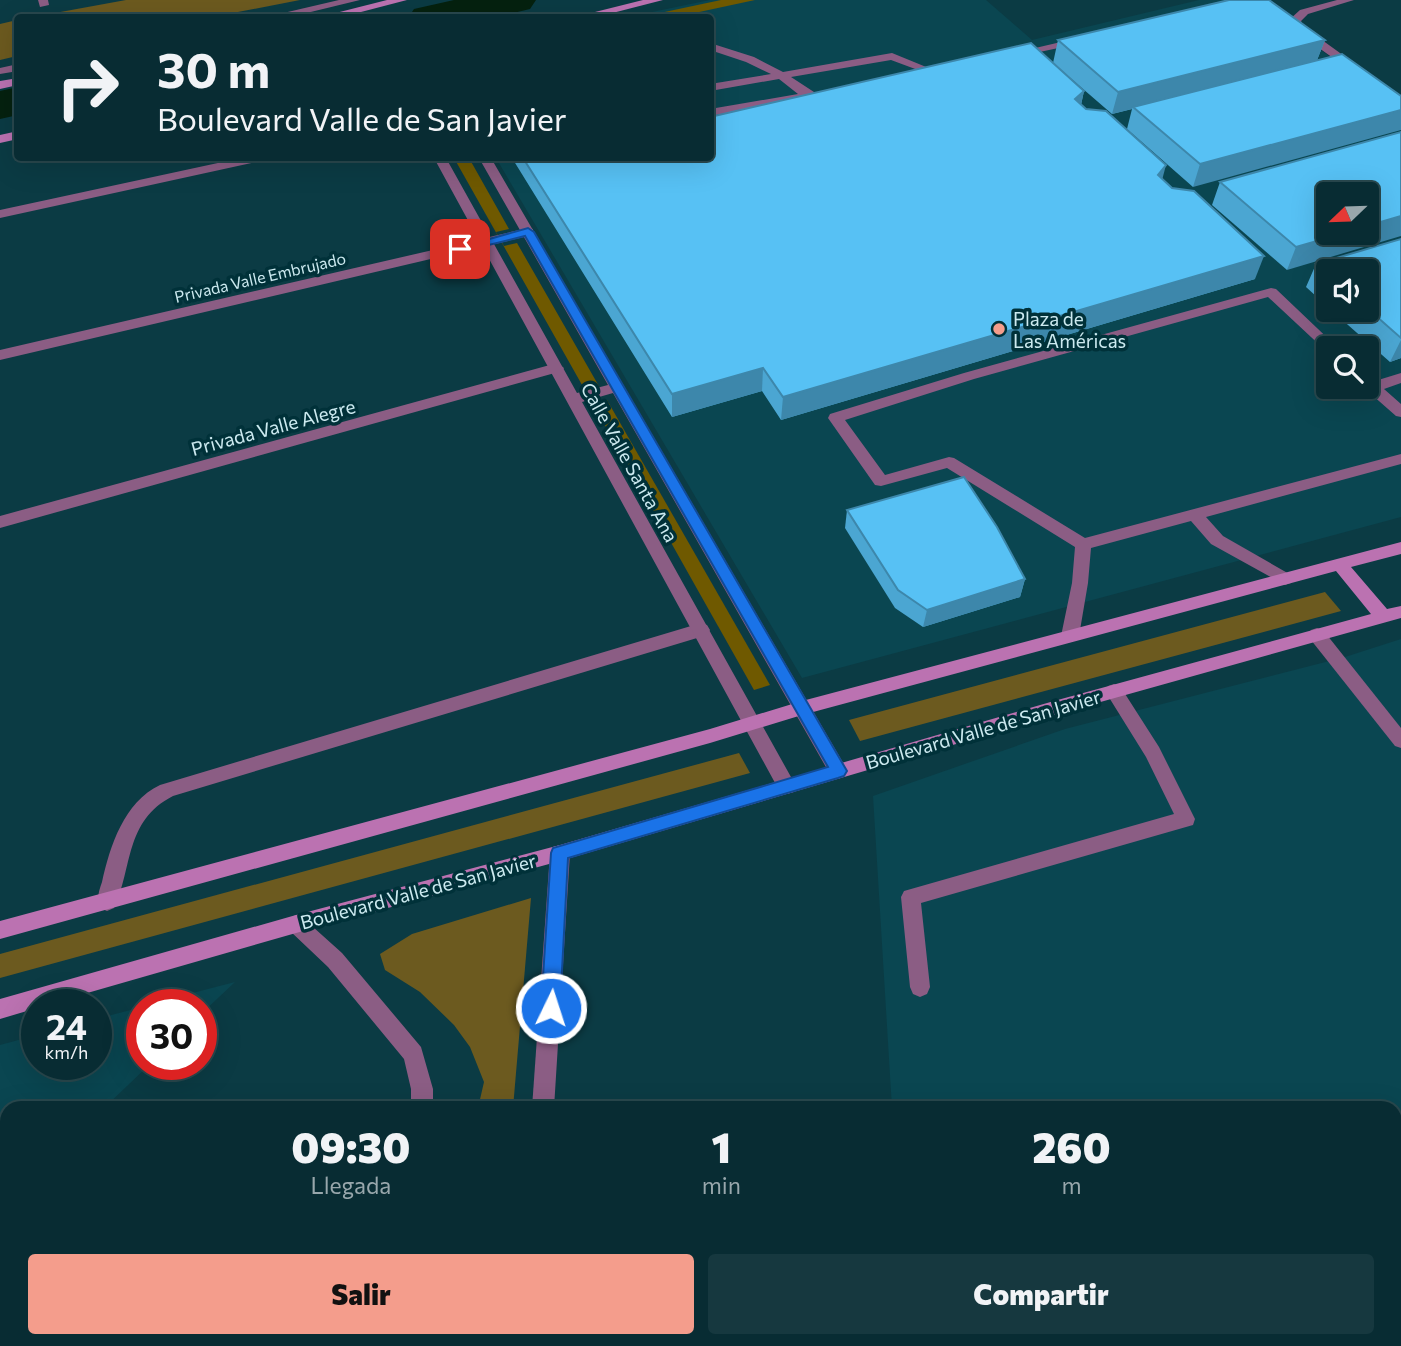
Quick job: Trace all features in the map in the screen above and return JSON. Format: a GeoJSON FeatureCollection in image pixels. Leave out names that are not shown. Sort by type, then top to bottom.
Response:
{"type":"FeatureCollection","features":[{"type":"Feature","properties":{"kind":"main road"},"geometry":{"type":"LineString","coordinates":[[339,14],[402,0]]}},
{"type":"Feature","properties":{"kind":"main road"},"geometry":{"type":"LineString","coordinates":[[594,14],[658,0]]}},
{"type":"Feature","properties":{"kind":"main road"},"geometry":{"type":"LineString","coordinates":[[0,930],[802,708],[1401,548]]}},
{"type":"Feature","properties":{"kind":"main road"},"geometry":{"type":"LineString","coordinates":[[1339,564],[1395,615]]}},
{"type":"Feature","properties":{"kind":"main road","name":"Boulevard Valle de San Javier"},"geometry":{"type":"LineString","coordinates":[[0,1009],[296,924],[560,853],[1115,691],[1395,615]]}},
{"type":"Feature","properties":{"kind":"street"},"geometry":{"type":"LineString","coordinates":[[287,14],[355,0]]}},
{"type":"Feature","properties":{"kind":"street"},"geometry":{"type":"LineString","coordinates":[[1349,0],[1290,18],[1299,29],[1367,77]]}},
{"type":"Feature","properties":{"kind":"street"},"geometry":{"type":"LineString","coordinates":[[1009,56],[1089,39]]}},
{"type":"Feature","properties":{"kind":"street"},"geometry":{"type":"LineString","coordinates":[[714,47],[782,73],[808,96]]}},
{"type":"Feature","properties":{"kind":"street"},"geometry":{"type":"LineString","coordinates":[[714,87],[782,73],[892,56],[930,71]]}},
{"type":"Feature","properties":{"kind":"street"},"geometry":{"type":"LineString","coordinates":[[903,76],[944,68]]}},
{"type":"Feature","properties":{"kind":"street"},"geometry":{"type":"LineString","coordinates":[[714,112],[822,93]]}},
{"type":"Feature","properties":{"kind":"street"},"geometry":{"type":"LineString","coordinates":[[0,214],[242,161]]}},
{"type":"Feature","properties":{"kind":"street","name":"Calle Valle Santa Ana"},"geometry":{"type":"LineString","coordinates":[[442,161],[787,786]]}},
{"type":"Feature","properties":{"kind":"street","name":"Calle Valle Santa Ana"},"geometry":{"type":"LineString","coordinates":[[487,161],[838,771]]}},
{"type":"Feature","properties":{"kind":"street","name":"Privada Valle Embrujado"},"geometry":{"type":"LineString","coordinates":[[0,355],[528,232]]}},
{"type":"Feature","properties":{"kind":"street"},"geometry":{"type":"LineString","coordinates":[[1318,336],[1271,292],[969,376],[835,418],[881,481],[948,462],[1083,544],[1401,459]]}},
{"type":"Feature","properties":{"kind":"street","name":"Privada Valle Alegre"},"geometry":{"type":"LineString","coordinates":[[0,522],[556,368]]}},
{"type":"Feature","properties":{"kind":"street"},"geometry":{"type":"LineString","coordinates":[[1379,383],[1401,378]]}},
{"type":"Feature","properties":{"kind":"street"},"geometry":{"type":"LineString","coordinates":[[573,399],[617,387]]}},
{"type":"Feature","properties":{"kind":"street"},"geometry":{"type":"LineString","coordinates":[[1379,393],[1401,412]]}},
{"type":"Feature","properties":{"kind":"street"},"geometry":{"type":"LineString","coordinates":[[1194,513],[1217,540],[1285,579]]}},
{"type":"Feature","properties":{"kind":"street"},"geometry":{"type":"LineString","coordinates":[[1070,636],[1080,583],[1083,544]]}},
{"type":"Feature","properties":{"kind":"street"},"geometry":{"type":"LineString","coordinates":[[107,902],[114,869],[134,820],[154,798],[192,781],[701,630]]}},
{"type":"Feature","properties":{"kind":"street"},"geometry":{"type":"LineString","coordinates":[[1317,635],[1399,734]]}},
{"type":"Feature","properties":{"kind":"street"},"geometry":{"type":"LineString","coordinates":[[920,987],[911,897],[1186,819],[1153,752],[1115,691]]}},
{"type":"Feature","properties":{"kind":"street"},"geometry":{"type":"LineString","coordinates":[[543,1101],[560,853]]}},
{"type":"Feature","properties":{"kind":"street"},"geometry":{"type":"LineString","coordinates":[[296,924],[335,960],[413,1054],[422,1088],[422,1101]]}},
{"type":"Feature","properties":{"kind":"shaded area"},"geometry":{"type":"Polygon","coordinates":[[[126,0],[300,0],[228,14],[49,14],[126,0]]]}},
{"type":"Feature","properties":{"kind":"shaded area","name":"Plaza de Las Américas"},"geometry":{"type":"Polygon","coordinates":[[[710,0],[986,0],[1032,40],[1199,0],[1254,0],[1401,110],[1401,517],[802,678],[498,161],[714,161],[714,14],[642,14],[710,0]]]}},
{"type":"Feature","properties":{"kind":"shaded area"},"geometry":{"type":"Polygon","coordinates":[[[721,0],[755,0],[690,14],[655,14],[721,0]]]}},
{"type":"Feature","properties":{"kind":"shaded area"},"geometry":{"type":"Polygon","coordinates":[[[14,21],[14,57],[0,60],[0,24],[14,21]]]}},
{"type":"Feature","properties":{"kind":"shaded area"},"geometry":{"type":"Polygon","coordinates":[[[456,161],[471,161],[509,229],[496,232],[504,246],[517,243],[600,388],[586,392],[456,161]]]}},
{"type":"Feature","properties":{"kind":"shaded area"},"geometry":{"type":"Polygon","coordinates":[[[607,400],[770,685],[754,690],[593,404],[607,400]]]}},
{"type":"Feature","properties":{"kind":"shaded area"},"geometry":{"type":"Polygon","coordinates":[[[1325,592],[1341,611],[860,741],[849,720],[1325,592]]]}},
{"type":"Feature","properties":{"kind":"shaded area"},"geometry":{"type":"Polygon","coordinates":[[[1401,639],[1401,1101],[892,1101],[873,796],[1065,729],[1345,657],[1401,639]]]}},
{"type":"Feature","properties":{"kind":"shaded area"},"geometry":{"type":"Polygon","coordinates":[[[739,753],[750,773],[0,978],[0,954],[739,753]]]}},
{"type":"Feature","properties":{"kind":"shaded area"},"geometry":{"type":"Polygon","coordinates":[[[531,898],[514,1101],[480,1101],[484,1082],[470,1047],[454,1025],[420,992],[385,970],[380,954],[412,934],[531,898]]]}},
{"type":"Feature","properties":{"kind":"shaded area"},"geometry":{"type":"Polygon","coordinates":[[[235,982],[217,999],[217,989],[208,989],[235,982]]]}},
{"type":"Feature","properties":{"kind":"shaded area"},"geometry":{"type":"Polygon","coordinates":[[[126,1011],[126,1080],[133,1080],[111,1101],[0,1101],[0,1045],[21,1039],[21,1080],[112,1080],[112,1015],[126,1011]]]}},
{"type":"Feature","properties":{"kind":"building"},"geometry":{"type":"Polygon","coordinates":[[[1229,0],[1269,0],[1325,40],[1118,92],[1058,40],[1229,0]]]}},
{"type":"Feature","properties":{"kind":"building"},"geometry":{"type":"Polygon","coordinates":[[[1031,43],[1084,91],[1075,99],[1086,109],[1106,111],[1166,165],[1158,175],[1172,188],[1194,191],[1264,256],[783,397],[763,368],[672,394],[525,161],[714,161],[714,116],[1031,43]]]}},
{"type":"Feature","properties":{"kind":"building"},"geometry":{"type":"Polygon","coordinates":[[[1342,54],[1401,96],[1401,110],[1200,164],[1133,107],[1342,54]]]}},
{"type":"Feature","properties":{"kind":"building"},"geometry":{"type":"Polygon","coordinates":[[[1401,132],[1401,216],[1379,222],[1379,182],[1316,182],[1316,241],[1296,247],[1220,182],[1401,132]]]}},
{"type":"Feature","properties":{"kind":"building"},"geometry":{"type":"Polygon","coordinates":[[[1401,239],[1401,338],[1379,319],[1379,259],[1333,259],[1401,239]]]}},
{"type":"Feature","properties":{"kind":"building"},"geometry":{"type":"Polygon","coordinates":[[[964,477],[997,527],[1025,579],[927,610],[898,590],[847,510],[964,477]]]}},
{"type":"Feature","properties":{"kind":"waterway"},"geometry":{"type":"LineString","coordinates":[[448,14],[515,0]]}},
{"type":"Feature","properties":{"kind":"waterway"},"geometry":{"type":"LineString","coordinates":[[0,105],[14,102]]}},
{"type":"Feature","properties":{"kind":"place","name":"Plaza de Las Américas"},"geometry":{"type":"Point","coordinates":[999,329]}},
{"type":"Feature","properties":{"kind":"route"},"geometry":{"type":"LineString","coordinates":[[460,249],[528,232],[838,771],[560,853],[551,1008]]}}]}
